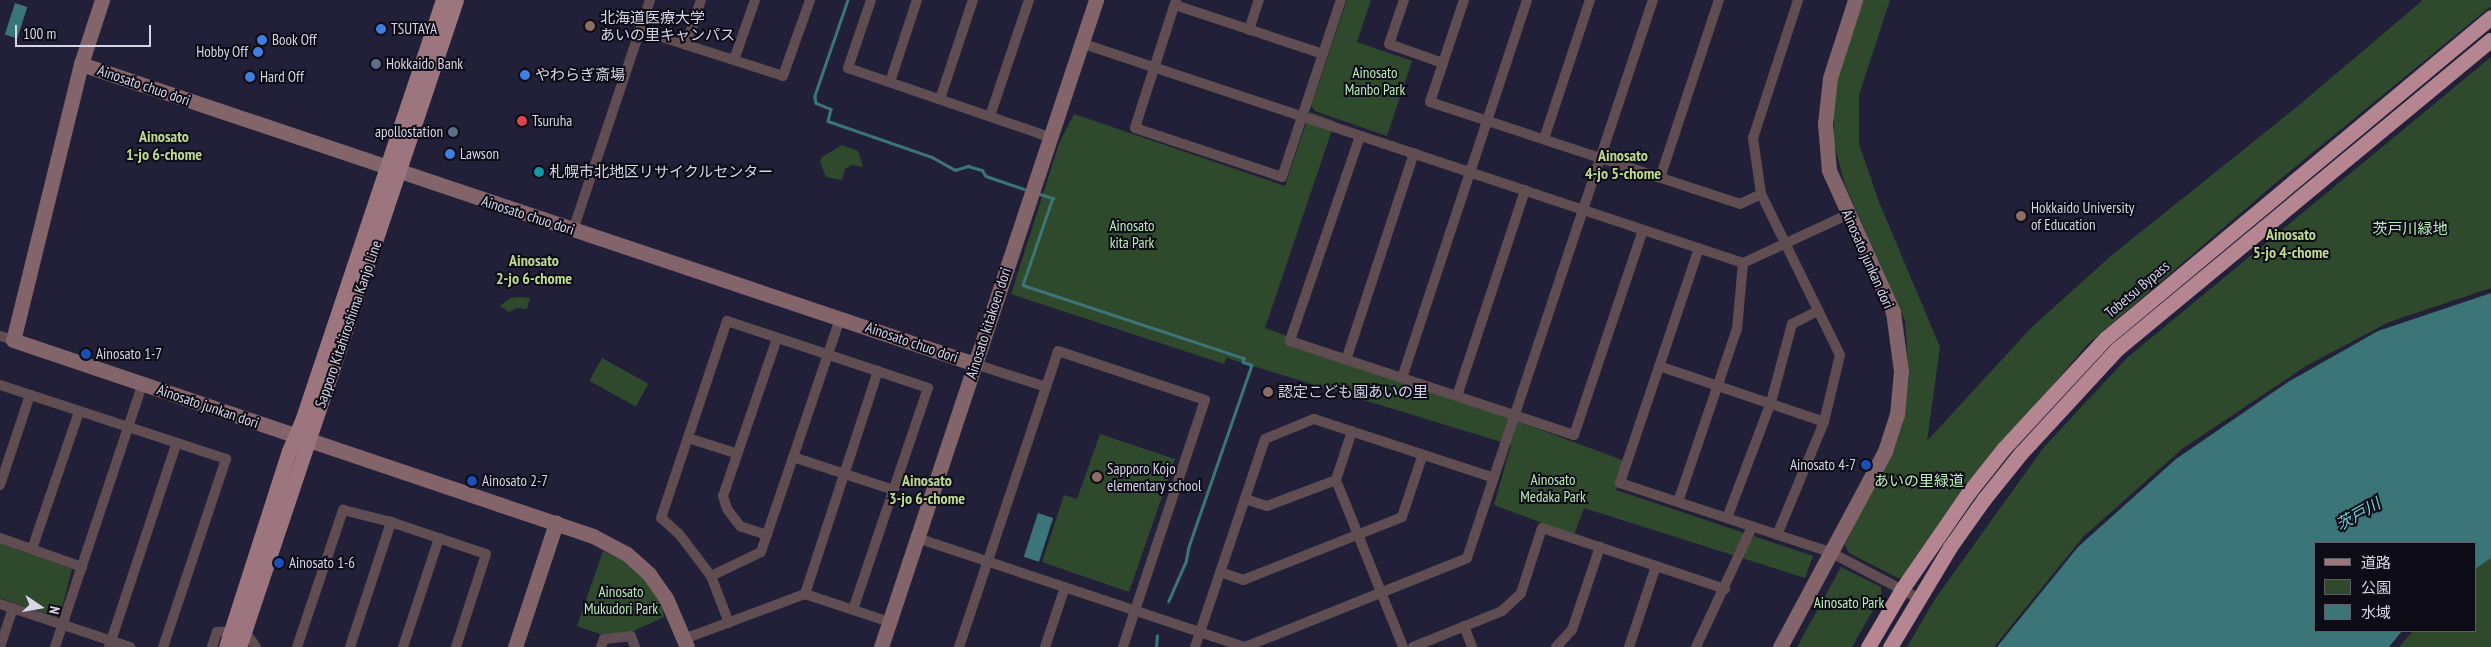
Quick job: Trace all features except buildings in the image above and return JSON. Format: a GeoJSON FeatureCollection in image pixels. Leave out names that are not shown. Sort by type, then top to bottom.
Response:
{"type":"FeatureCollection","features":[{"type":"Feature","properties":{"kind":"highway","name":"Tobetsu Bypass"},"geometry":{"type":"LineString","coordinates":[[1868,647],[1902,589],[2004,448],[2106,338],[2491,17]]}},
{"type":"Feature","properties":{"kind":"highway"},"geometry":{"type":"LineString","coordinates":[[1890,647],[1950,547],[2021,453],[2117,349],[2491,40]]}},
{"type":"Feature","properties":{"kind":"main road","name":"Sapporo Kitahiroshima Kanjo Line"},"geometry":{"type":"LineString","coordinates":[[393,170],[443,0]]}},
{"type":"Feature","properties":{"kind":"main road","name":"Sapporo Kitahiroshima Kanjo Line"},"geometry":{"type":"LineString","coordinates":[[226,647],[238,630],[393,170],[456,0]]}},
{"type":"Feature","properties":{"kind":"main road","name":"Sapporo Kitahiroshima Kanjo Line"},"geometry":{"type":"LineString","coordinates":[[238,630],[239,647]]}},
{"type":"Feature","properties":{"kind":"street","name":"Ainosato junkan dori"},"geometry":{"type":"LineString","coordinates":[[102,0],[81,64],[7,338],[593,536],[638,563],[666,598],[686,643]]}},
{"type":"Feature","properties":{"kind":"street"},"geometry":{"type":"LineString","coordinates":[[573,230],[650,0]]}},
{"type":"Feature","properties":{"kind":"street"},"geometry":{"type":"LineString","coordinates":[[686,45],[701,0]]}},
{"type":"Feature","properties":{"kind":"street"},"geometry":{"type":"LineString","coordinates":[[734,60],[755,0]]}},
{"type":"Feature","properties":{"kind":"street"},"geometry":{"type":"LineString","coordinates":[[640,30],[783,76],[810,0]]}},
{"type":"Feature","properties":{"kind":"street"},"geometry":{"type":"LineString","coordinates":[[871,0],[848,68],[1050,137]]}},
{"type":"Feature","properties":{"kind":"street"},"geometry":{"type":"LineString","coordinates":[[890,82],[917,0]]}},
{"type":"Feature","properties":{"kind":"street"},"geometry":{"type":"LineString","coordinates":[[940,99],[973,0]]}},
{"type":"Feature","properties":{"kind":"street"},"geometry":{"type":"LineString","coordinates":[[990,116],[1029,0]]}},
{"type":"Feature","properties":{"kind":"street","name":"Ainosato kitakoen dori"},"geometry":{"type":"LineString","coordinates":[[881,647],[1096,0]]}},
{"type":"Feature","properties":{"kind":"street"},"geometry":{"type":"LineString","coordinates":[[1249,30],[1259,0]]}},
{"type":"Feature","properties":{"kind":"street"},"geometry":{"type":"LineString","coordinates":[[1323,54],[1249,30],[1176,2],[1135,128],[1282,177],[1302,116],[1323,54],[1341,0]]}},
{"type":"Feature","properties":{"kind":"street"},"geometry":{"type":"LineString","coordinates":[[1404,0],[1389,44],[1443,63]]}},
{"type":"Feature","properties":{"kind":"street"},"geometry":{"type":"LineString","coordinates":[[1464,0],[1430,102],[1740,204],[1761,194]]}},
{"type":"Feature","properties":{"kind":"street"},"geometry":{"type":"LineString","coordinates":[[1402,378],[1527,0]]}},
{"type":"Feature","properties":{"kind":"street"},"geometry":{"type":"LineString","coordinates":[[1544,139],[1590,0]]}},
{"type":"Feature","properties":{"kind":"street"},"geometry":{"type":"LineString","coordinates":[[917,538],[1245,647],[1467,558],[1653,0]]}},
{"type":"Feature","properties":{"kind":"street"},"geometry":{"type":"LineString","coordinates":[[1660,178],[1719,0]]}},
{"type":"Feature","properties":{"kind":"street"},"geometry":{"type":"LineString","coordinates":[[1778,535],[1824,422],[1840,355],[1761,194],[1753,138],[1798,0]]}},
{"type":"Feature","properties":{"kind":"street","name":"Ainosato junkan dori"},"geometry":{"type":"LineString","coordinates":[[1780,647],[1885,451],[1897,415],[1901,370],[1892,312],[1847,215],[1829,170],[1824,124],[1830,78],[1855,0]]}},
{"type":"Feature","properties":{"kind":"street"},"geometry":{"type":"LineString","coordinates":[[1082,43],[1743,263],[1847,215]]}},
{"type":"Feature","properties":{"kind":"street","name":"Ainosato chuo dori"},"geometry":{"type":"LineString","coordinates":[[81,64],[975,364]]}},
{"type":"Feature","properties":{"kind":"street"},"geometry":{"type":"LineString","coordinates":[[1360,136],[1290,341],[1346,360],[1574,435],[1643,230]]}},
{"type":"Feature","properties":{"kind":"street"},"geometry":{"type":"LineString","coordinates":[[1346,360],[1414,153]]}},
{"type":"Feature","properties":{"kind":"street"},"geometry":{"type":"LineString","coordinates":[[1457,396],[1525,190]]}},
{"type":"Feature","properties":{"kind":"street"},"geometry":{"type":"LineString","coordinates":[[1699,248],[1620,483],[1830,552],[1918,598]]}},
{"type":"Feature","properties":{"kind":"street"},"geometry":{"type":"LineString","coordinates":[[1678,502],[1737,329],[1743,263]]}},
{"type":"Feature","properties":{"kind":"street"},"geometry":{"type":"LineString","coordinates":[[1727,518],[1771,402],[1792,324],[1818,311]]}},
{"type":"Feature","properties":{"kind":"street"},"geometry":{"type":"LineString","coordinates":[[711,576],[757,556],[766,535],[840,318]]}},
{"type":"Feature","properties":{"kind":"street"},"geometry":{"type":"LineString","coordinates":[[728,623],[711,576],[679,534],[662,518],[727,321],[928,388],[853,610]]}},
{"type":"Feature","properties":{"kind":"street"},"geometry":{"type":"LineString","coordinates":[[766,535],[740,526],[723,501],[777,338]]}},
{"type":"Feature","properties":{"kind":"street"},"geometry":{"type":"LineString","coordinates":[[959,647],[1058,351],[1205,400],[1123,647]]}},
{"type":"Feature","properties":{"kind":"street"},"geometry":{"type":"LineString","coordinates":[[975,364],[1046,387]]}},
{"type":"Feature","properties":{"kind":"street"},"geometry":{"type":"LineString","coordinates":[[1659,366],[1771,402],[1824,422]]}},
{"type":"Feature","properties":{"kind":"street"},"geometry":{"type":"LineString","coordinates":[[805,594],[878,372]]}},
{"type":"Feature","properties":{"kind":"street"},"geometry":{"type":"LineString","coordinates":[[55,647],[143,383]]}},
{"type":"Feature","properties":{"kind":"street"},"geometry":{"type":"LineString","coordinates":[[0,385],[226,459],[163,647]]}},
{"type":"Feature","properties":{"kind":"street"},"geometry":{"type":"LineString","coordinates":[[0,485],[30,395]]}},
{"type":"Feature","properties":{"kind":"street"},"geometry":{"type":"LineString","coordinates":[[32,549],[79,412]]}},
{"type":"Feature","properties":{"kind":"street"},"geometry":{"type":"LineString","coordinates":[[1196,647],[1265,439],[1314,419],[1494,478]]}},
{"type":"Feature","properties":{"kind":"street"},"geometry":{"type":"LineString","coordinates":[[1352,431],[1336,480],[1403,647]]}},
{"type":"Feature","properties":{"kind":"street"},"geometry":{"type":"LineString","coordinates":[[688,438],[738,454]]}},
{"type":"Feature","properties":{"kind":"street"},"geometry":{"type":"LineString","coordinates":[[110,644],[176,444]]}},
{"type":"Feature","properties":{"kind":"street"},"geometry":{"type":"LineString","coordinates":[[1220,572],[1243,580],[1402,517],[1423,454]]}},
{"type":"Feature","properties":{"kind":"street"},"geometry":{"type":"LineString","coordinates":[[793,457],[894,490]]}},
{"type":"Feature","properties":{"kind":"street"},"geometry":{"type":"LineString","coordinates":[[1245,499],[1267,506],[1336,480]]}},
{"type":"Feature","properties":{"kind":"street"},"geometry":{"type":"LineString","coordinates":[[297,647],[343,510],[392,522],[486,554],[456,647]]}},
{"type":"Feature","properties":{"kind":"street"},"geometry":{"type":"LineString","coordinates":[[350,647],[392,522]]}},
{"type":"Feature","properties":{"kind":"street"},"geometry":{"type":"LineString","coordinates":[[515,647],[556,523]]}},
{"type":"Feature","properties":{"kind":"street"},"geometry":{"type":"LineString","coordinates":[[1696,647],[1725,589],[1752,527]]}},
{"type":"Feature","properties":{"kind":"street"},"geometry":{"type":"LineString","coordinates":[[1413,647],[1502,611],[1521,593],[1542,528],[1725,589]]}},
{"type":"Feature","properties":{"kind":"street"},"geometry":{"type":"LineString","coordinates":[[0,538],[82,567]]}},
{"type":"Feature","properties":{"kind":"street"},"geometry":{"type":"LineString","coordinates":[[403,647],[439,538]]}},
{"type":"Feature","properties":{"kind":"street"},"geometry":{"type":"LineString","coordinates":[[1556,647],[1572,630],[1600,547]]}},
{"type":"Feature","properties":{"kind":"street"},"geometry":{"type":"LineString","coordinates":[[1629,647],[1656,566]]}},
{"type":"Feature","properties":{"kind":"street"},"geometry":{"type":"LineString","coordinates":[[1045,647],[1065,587]]}},
{"type":"Feature","properties":{"kind":"street"},"geometry":{"type":"LineString","coordinates":[[686,643],[728,623],[805,594],[889,622]]}},
{"type":"Feature","properties":{"kind":"street"},"geometry":{"type":"LineString","coordinates":[[0,604],[110,644],[130,647]]}},
{"type":"Feature","properties":{"kind":"street"},"geometry":{"type":"LineString","coordinates":[[0,647],[13,608]]}},
{"type":"Feature","properties":{"kind":"street"},"geometry":{"type":"LineString","coordinates":[[1464,626],[1472,647]]}},
{"type":"Feature","properties":{"kind":"street"},"geometry":{"type":"LineString","coordinates":[[212,647],[217,632],[238,630],[256,647]]}},
{"type":"Feature","properties":{"kind":"street"},"geometry":{"type":"LineString","coordinates":[[601,647],[604,639],[631,636],[635,647]]}},
{"type":"Feature","properties":{"kind":"green space","name":"Ainosato Manbo Park"},"geometry":{"type":"Polygon","coordinates":[[[1347,0],[1371,0],[1357,42],[1412,61],[1387,136],[1315,111],[1311,106],[1347,0]]]}},
{"type":"Feature","properties":{"kind":"green space","name":"あいの里緑道"},"geometry":{"type":"Polygon","coordinates":[[[1862,0],[1890,0],[1859,95],[1859,144],[1879,202],[1940,347],[1927,441],[2031,328],[2112,255],[2298,106],[2423,0],[2491,0],[2491,6],[2272,186],[2087,345],[1961,492],[1903,577],[1898,578],[1849,553],[1845,545],[1902,426],[1909,377],[1905,321],[1845,185],[1834,144],[1834,103],[1839,69],[1862,0]]]}},
{"type":"Feature","properties":{"kind":"green space","name":"茨戸川緑地"},"geometry":{"type":"Polygon","coordinates":[[[2491,57],[2491,288],[2389,322],[2306,366],[2182,449],[2083,537],[1994,647],[1907,647],[1935,599],[2044,447],[2128,357],[2491,57]]]}},
{"type":"Feature","properties":{"kind":"green space"},"geometry":{"type":"Polygon","coordinates":[[[1310,112],[1335,121],[1265,328],[1625,461],[1616,490],[1813,556],[1805,578],[1584,508],[1574,535],[1494,505],[1511,445],[1227,358],[1229,352],[1224,364],[1011,294],[1060,141],[1074,114],[1285,186],[1310,112]]]}},
{"type":"Feature","properties":{"kind":"green space"},"geometry":{"type":"Polygon","coordinates":[[[842,145],[858,151],[863,167],[852,165],[845,169],[842,180],[826,177],[820,162],[822,157],[842,145]]]}},
{"type":"Feature","properties":{"kind":"green space"},"geometry":{"type":"Polygon","coordinates":[[[510,298],[530,298],[527,309],[517,308],[509,312],[500,306],[510,298]]]}},
{"type":"Feature","properties":{"kind":"green space"},"geometry":{"type":"Polygon","coordinates":[[[602,358],[648,384],[636,406],[589,381],[602,358]]]}},
{"type":"Feature","properties":{"kind":"green space"},"geometry":{"type":"Polygon","coordinates":[[[1100,434],[1175,459],[1129,592],[1042,562],[1064,495],[1077,499],[1100,434]]]}},
{"type":"Feature","properties":{"kind":"green space"},"geometry":{"type":"Polygon","coordinates":[[[0,543],[72,569],[60,615],[56,617],[0,598],[0,543]]]}},
{"type":"Feature","properties":{"kind":"green space"},"geometry":{"type":"Polygon","coordinates":[[[2491,550],[2491,647],[2399,647],[2412,632],[2476,632],[2476,566],[2491,550]]]}},
{"type":"Feature","properties":{"kind":"green space","name":"Ainosato Mukudori Park"},"geometry":{"type":"Polygon","coordinates":[[[603,551],[631,563],[661,599],[664,617],[631,632],[600,634],[577,626],[603,551]]]}},
{"type":"Feature","properties":{"kind":"green space","name":"Ainosato Park"},"geometry":{"type":"Polygon","coordinates":[[[1841,567],[1881,587],[1881,596],[1852,647],[1797,647],[1841,567]]]}},
{"type":"Feature","properties":{"kind":"water"},"geometry":{"type":"Polygon","coordinates":[[[15,3],[27,7],[17,38],[5,34],[15,3]]]}},
{"type":"Feature","properties":{"kind":"water","name":"茨戸川"},"geometry":{"type":"Polygon","coordinates":[[[2491,293],[2491,558],[2476,568],[2476,542],[2314,542],[2314,632],[2401,632],[2389,647],[1997,647],[2078,547],[2176,459],[2288,382],[2378,331],[2491,293]]]}},
{"type":"Feature","properties":{"kind":"water"},"geometry":{"type":"Polygon","coordinates":[[[1038,513],[1053,518],[1039,562],[1024,557],[1038,513]]]}},
{"type":"Feature","properties":{"kind":"waterway"},"geometry":{"type":"LineString","coordinates":[[848,0],[815,96],[816,103],[831,109],[828,121],[932,157],[955,170],[968,166],[982,170],[986,176],[1024,189]]}},
{"type":"Feature","properties":{"kind":"waterway"},"geometry":{"type":"LineString","coordinates":[[1040,194],[1053,198],[1023,285],[1244,358],[1243,362],[1252,365],[1189,547],[1186,562],[1169,601]]}},
{"type":"Feature","properties":{"kind":"waterway"},"geometry":{"type":"LineString","coordinates":[[1156,647],[1157,636]]}},
{"type":"Feature","properties":{"kind":"place","name":"北海道医療大学 あいの里キャンパス"},"geometry":{"type":"Point","coordinates":[590,26]}},
{"type":"Feature","properties":{"kind":"place","name":"TSUTAYA"},"geometry":{"type":"Point","coordinates":[381,29]}},
{"type":"Feature","properties":{"kind":"place","name":"Book Off"},"geometry":{"type":"Point","coordinates":[262,40]}},
{"type":"Feature","properties":{"kind":"place","name":"Hobby Off"},"geometry":{"type":"Point","coordinates":[258,52]}},
{"type":"Feature","properties":{"kind":"place","name":"Hokkaido Bank"},"geometry":{"type":"Point","coordinates":[376,64]}},
{"type":"Feature","properties":{"kind":"place","name":"やわらぎ斎場"},"geometry":{"type":"Point","coordinates":[525,75]}},
{"type":"Feature","properties":{"kind":"place","name":"Hard Off"},"geometry":{"type":"Point","coordinates":[250,77]}},
{"type":"Feature","properties":{"kind":"place","name":"Tsuruha"},"geometry":{"type":"Point","coordinates":[522,121]}},
{"type":"Feature","properties":{"kind":"place","name":"apollostation"},"geometry":{"type":"Point","coordinates":[453,132]}},
{"type":"Feature","properties":{"kind":"place","name":"Lawson"},"geometry":{"type":"Point","coordinates":[450,154]}},
{"type":"Feature","properties":{"kind":"place","name":"札幌市北地区リサイクルセンター"},"geometry":{"type":"Point","coordinates":[539,172]}},
{"type":"Feature","properties":{"kind":"place","name":"Hokkaido University of Education"},"geometry":{"type":"Point","coordinates":[2021,216]}},
{"type":"Feature","properties":{"kind":"place","name":"Ainosato 1-7"},"geometry":{"type":"Point","coordinates":[86,354]}},
{"type":"Feature","properties":{"kind":"place","name":"認定こども園あいの里"},"geometry":{"type":"Point","coordinates":[1268,392]}},
{"type":"Feature","properties":{"kind":"place","name":"Ainosato 4-7"},"geometry":{"type":"Point","coordinates":[1866,465]}},
{"type":"Feature","properties":{"kind":"place","name":"Sapporo Kojo elementary school"},"geometry":{"type":"Point","coordinates":[1097,477]}},
{"type":"Feature","properties":{"kind":"place","name":"Ainosato 2-7"},"geometry":{"type":"Point","coordinates":[472,481]}},
{"type":"Feature","properties":{"kind":"place","name":"Ainosato 1-6"},"geometry":{"type":"Point","coordinates":[279,563]}},
{"type":"Feature","properties":{"kind":"district","name":"Ainosato 1-jo 6-chome"},"geometry":{"type":"Point","coordinates":[164,145]}},
{"type":"Feature","properties":{"kind":"district","name":"Ainosato 4-jo 5-chome"},"geometry":{"type":"Point","coordinates":[1623,164]}},
{"type":"Feature","properties":{"kind":"district","name":"Ainosato 5-jo 4-chome"},"geometry":{"type":"Point","coordinates":[2291,243]}},
{"type":"Feature","properties":{"kind":"district","name":"Ainosato 2-jo 6-chome"},"geometry":{"type":"Point","coordinates":[534,269]}},
{"type":"Feature","properties":{"kind":"district","name":"Ainosato 3-jo 6-chome"},"geometry":{"type":"Point","coordinates":[927,489]}},
{"type":"Feature","properties":{"kind":"park label","name":"Ainosato kita Park"},"geometry":{"type":"Point","coordinates":[1132,234]}},
{"type":"Feature","properties":{"kind":"park label","name":"Ainosato Medaka Park"},"geometry":{"type":"Point","coordinates":[1553,488]}}]}
